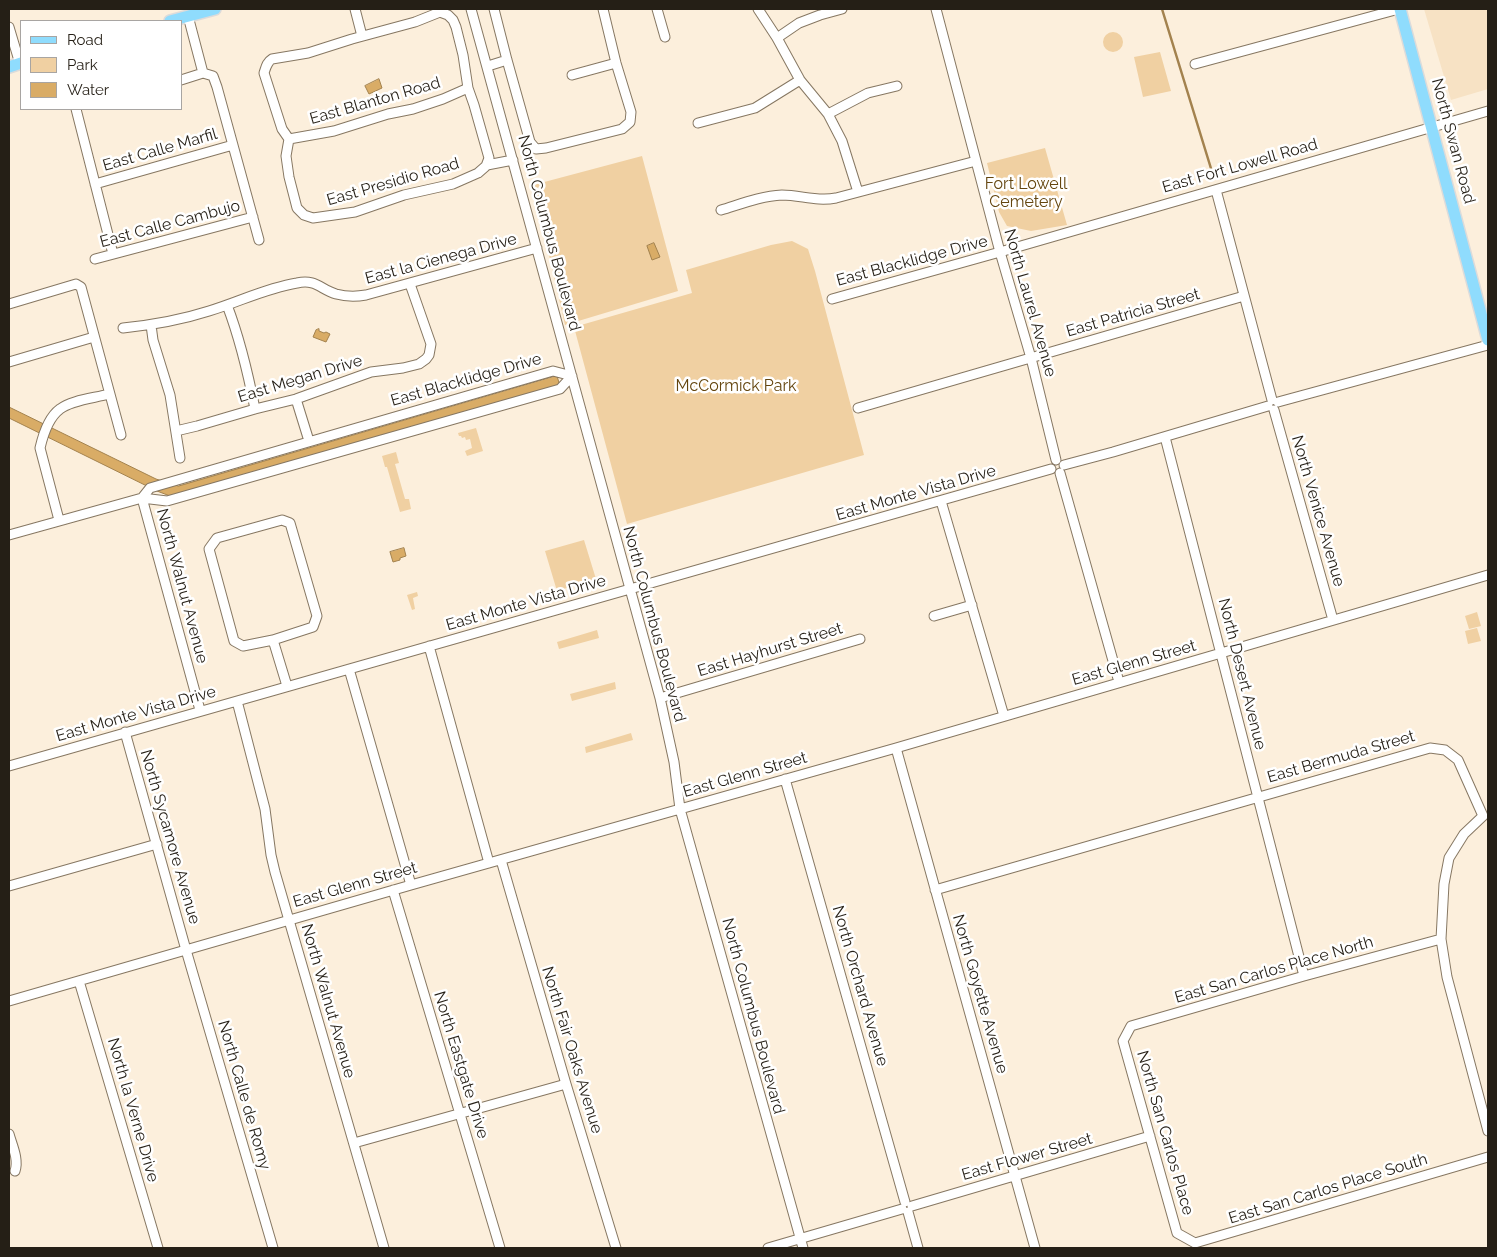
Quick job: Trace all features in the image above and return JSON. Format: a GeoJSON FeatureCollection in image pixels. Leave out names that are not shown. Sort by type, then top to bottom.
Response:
{"type":"FeatureCollection","features":[{"type":"Feature","properties":{"kind":"main road"},"geometry":{"type":"LineString","coordinates":[[174,20],[215,9]]}},
{"type":"Feature","properties":{"kind":"main road","name":"North Swan Road"},"geometry":{"type":"LineString","coordinates":[[1400,9],[1488,340]]}},
{"type":"Feature","properties":{"kind":"street"},"geometry":{"type":"LineString","coordinates":[[355,9],[362,36]]}},
{"type":"Feature","properties":{"kind":"street","name":"North Columbus Boulevard"},"geometry":{"type":"LineString","coordinates":[[471,9],[660,698],[674,762],[680,809],[801,1244]]}},
{"type":"Feature","properties":{"kind":"street","name":"North Columbus Boulevard"},"geometry":{"type":"LineString","coordinates":[[494,9],[530,142],[536,149],[622,130],[630,122],[631,112],[616,62]]}},
{"type":"Feature","properties":{"kind":"street"},"geometry":{"type":"LineString","coordinates":[[572,75],[616,62],[603,9]]}},
{"type":"Feature","properties":{"kind":"street"},"geometry":{"type":"LineString","coordinates":[[657,9],[665,37]]}},
{"type":"Feature","properties":{"kind":"street"},"geometry":{"type":"LineString","coordinates":[[758,9],[777,38],[800,80],[828,114],[842,140],[858,192]]}},
{"type":"Feature","properties":{"kind":"street"},"geometry":{"type":"LineString","coordinates":[[777,38],[799,23],[842,9]]}},
{"type":"Feature","properties":{"kind":"street","name":"North Laurel Avenue"},"geometry":{"type":"LineString","coordinates":[[936,9],[1000,252],[1060,462]]}},
{"type":"Feature","properties":{"kind":"street"},"geometry":{"type":"LineString","coordinates":[[1195,64],[1400,9]]}},
{"type":"Feature","properties":{"kind":"street"},"geometry":{"type":"LineString","coordinates":[[289,139],[282,129],[264,73],[269,61],[308,54],[362,36],[397,28],[440,12],[453,20],[456,27],[468,88],[488,158],[487,165],[513,160]]}},
{"type":"Feature","properties":{"kind":"street"},"geometry":{"type":"LineString","coordinates":[[188,16],[203,73]]}},
{"type":"Feature","properties":{"kind":"street"},"geometry":{"type":"LineString","coordinates":[[9,27],[17,65]]}},
{"type":"Feature","properties":{"kind":"street"},"geometry":{"type":"LineString","coordinates":[[488,66],[507,60]]}},
{"type":"Feature","properties":{"kind":"street"},"geometry":{"type":"LineString","coordinates":[[182,80],[203,73],[213,76],[259,240]]}},
{"type":"Feature","properties":{"kind":"street"},"geometry":{"type":"LineString","coordinates":[[698,123],[755,108],[800,80]]}},
{"type":"Feature","properties":{"kind":"street"},"geometry":{"type":"LineString","coordinates":[[828,114],[868,93],[897,86]]}},
{"type":"Feature","properties":{"kind":"street","name":"East Blanton Road"},"geometry":{"type":"LineString","coordinates":[[289,139],[334,131],[388,114],[413,109],[468,88]]}},
{"type":"Feature","properties":{"kind":"street"},"geometry":{"type":"LineString","coordinates":[[77,110],[114,254]]}},
{"type":"Feature","properties":{"kind":"street","name":"East Fort Lowell Road"},"geometry":{"type":"LineString","coordinates":[[1000,252],[1488,111]]}},
{"type":"Feature","properties":{"kind":"street","name":"East Presidio Road"},"geometry":{"type":"LineString","coordinates":[[289,139],[286,156],[297,208],[304,215],[313,218],[355,212],[404,195],[453,184],[478,173],[487,165]]}},
{"type":"Feature","properties":{"kind":"street","name":"East Calle Marfil"},"geometry":{"type":"LineString","coordinates":[[95,184],[233,144]]}},
{"type":"Feature","properties":{"kind":"street"},"geometry":{"type":"LineString","coordinates":[[721,210],[773,196],[826,200],[976,162]]}},
{"type":"Feature","properties":{"kind":"street","name":"North Venice Avenue"},"geometry":{"type":"LineString","coordinates":[[1216,190],[1333,620]]}},
{"type":"Feature","properties":{"kind":"street","name":"East Calle Cambujo"},"geometry":{"type":"LineString","coordinates":[[94,260],[253,217]]}},
{"type":"Feature","properties":{"kind":"street","name":"East la Cienega Drive"},"geometry":{"type":"LineString","coordinates":[[123,328],[151,325],[209,311],[256,293],[297,283],[311,282],[335,294],[350,297],[380,292],[537,248]]}},
{"type":"Feature","properties":{"kind":"street","name":"East Blacklidge Drive"},"geometry":{"type":"LineString","coordinates":[[832,299],[1000,252]]}},
{"type":"Feature","properties":{"kind":"street"},"geometry":{"type":"LineString","coordinates":[[9,304],[76,284],[80,288],[121,435]]}},
{"type":"Feature","properties":{"kind":"street","name":"East Megan Drive"},"geometry":{"type":"LineString","coordinates":[[176,430],[296,399],[371,372],[403,368],[426,360],[430,355],[431,344],[410,284]]}},
{"type":"Feature","properties":{"kind":"street","name":"East Patricia Street"},"geometry":{"type":"LineString","coordinates":[[858,408],[1244,296]]}},
{"type":"Feature","properties":{"kind":"street"},"geometry":{"type":"LineString","coordinates":[[227,305],[235,326],[255,409]]}},
{"type":"Feature","properties":{"kind":"street"},"geometry":{"type":"LineString","coordinates":[[151,325],[153,340],[170,396],[180,458]]}},
{"type":"Feature","properties":{"kind":"street"},"geometry":{"type":"LineString","coordinates":[[9,362],[94,337]]}},
{"type":"Feature","properties":{"kind":"street"},"geometry":{"type":"LineString","coordinates":[[1119,682],[1052,462],[1060,462],[1165,437],[1273,404],[1488,345]]}},
{"type":"Feature","properties":{"kind":"street","name":"East Blacklidge Drive"},"geometry":{"type":"LineString","coordinates":[[142,498],[150,488],[553,371],[572,376]]}},
{"type":"Feature","properties":{"kind":"street"},"geometry":{"type":"LineString","coordinates":[[9,535],[142,498],[167,501],[560,389],[572,376]]}},
{"type":"Feature","properties":{"kind":"street"},"geometry":{"type":"LineString","coordinates":[[59,520],[40,448],[42,439],[58,409],[69,404],[109,394]]}},
{"type":"Feature","properties":{"kind":"street"},"geometry":{"type":"LineString","coordinates":[[296,399],[309,441]]}},
{"type":"Feature","properties":{"kind":"street","name":"North Desert Avenue"},"geometry":{"type":"LineString","coordinates":[[1165,437],[1304,976]]}},
{"type":"Feature","properties":{"kind":"street","name":"East Monte Vista Drive"},"geometry":{"type":"LineString","coordinates":[[9,766],[200,710],[941,501],[1055,471]]}},
{"type":"Feature","properties":{"kind":"street","name":"North Walnut Avenue"},"geometry":{"type":"LineString","coordinates":[[142,498],[200,710]]}},
{"type":"Feature","properties":{"kind":"street"},"geometry":{"type":"LineString","coordinates":[[941,501],[1004,716]]}},
{"type":"Feature","properties":{"kind":"street"},"geometry":{"type":"LineString","coordinates":[[282,520],[290,523],[317,616],[313,626],[273,640],[242,646],[234,641],[209,549],[217,538],[282,520]]}},
{"type":"Feature","properties":{"kind":"street","name":"East Glenn Street"},"geometry":{"type":"LineString","coordinates":[[9,1001],[896,748],[1488,575]]}},
{"type":"Feature","properties":{"kind":"street"},"geometry":{"type":"LineString","coordinates":[[934,616],[972,606]]}},
{"type":"Feature","properties":{"kind":"street","name":"East Hayhurst Street"},"geometry":{"type":"LineString","coordinates":[[660,698],[860,639]]}},
{"type":"Feature","properties":{"kind":"street"},"geometry":{"type":"LineString","coordinates":[[273,640],[287,686]]}},
{"type":"Feature","properties":{"kind":"street"},"geometry":{"type":"LineString","coordinates":[[429,646],[489,863]]}},
{"type":"Feature","properties":{"kind":"street"},"geometry":{"type":"LineString","coordinates":[[349,669],[411,885]]}},
{"type":"Feature","properties":{"kind":"street","name":"North Walnut Avenue"},"geometry":{"type":"LineString","coordinates":[[236,701],[265,809],[271,855],[288,920],[384,1248]]}},
{"type":"Feature","properties":{"kind":"street","name":"North Sycamore Avenue"},"geometry":{"type":"LineString","coordinates":[[125,732],[186,950]]}},
{"type":"Feature","properties":{"kind":"street","name":"North Goyette Avenue"},"geometry":{"type":"LineString","coordinates":[[896,748],[1035,1248]]}},
{"type":"Feature","properties":{"kind":"street","name":"East Bermuda Street"},"geometry":{"type":"LineString","coordinates":[[936,890],[1430,748],[1445,750],[1458,760],[1486,815],[1464,834],[1449,858],[1444,884],[1441,939],[1447,977],[1488,1131]]}},
{"type":"Feature","properties":{"kind":"street","name":"North Orchard Avenue"},"geometry":{"type":"LineString","coordinates":[[785,779],[918,1248]]}},
{"type":"Feature","properties":{"kind":"street"},"geometry":{"type":"LineString","coordinates":[[9,886],[157,844]]}},
{"type":"Feature","properties":{"kind":"street","name":"North Fair Oaks Avenue"},"geometry":{"type":"LineString","coordinates":[[501,860],[616,1248]]}},
{"type":"Feature","properties":{"kind":"street","name":"North Eastgate Drive"},"geometry":{"type":"LineString","coordinates":[[393,890],[500,1248]]}},
{"type":"Feature","properties":{"kind":"street","name":"East San Carlos Place North"},"geometry":{"type":"LineString","coordinates":[[1123,1041],[1131,1026],[1441,939]]}},
{"type":"Feature","properties":{"kind":"street","name":"North Calle de Romy"},"geometry":{"type":"LineString","coordinates":[[186,950],[273,1248]]}},
{"type":"Feature","properties":{"kind":"street","name":"North la Verne Drive"},"geometry":{"type":"LineString","coordinates":[[79,981],[158,1248]]}},
{"type":"Feature","properties":{"kind":"street","name":"North San Carlos Place"},"geometry":{"type":"LineString","coordinates":[[1123,1041],[1177,1233]]}},
{"type":"Feature","properties":{"kind":"street"},"geometry":{"type":"LineString","coordinates":[[354,1143],[566,1084]]}},
{"type":"Feature","properties":{"kind":"street"},"geometry":{"type":"LineString","coordinates":[[9,1134],[17,1165],[15,1174]]}},
{"type":"Feature","properties":{"kind":"street","name":"East Flower Street"},"geometry":{"type":"LineString","coordinates":[[768,1248],[801,1244],[907,1207],[1150,1136]]}},
{"type":"Feature","properties":{"kind":"street","name":"East San Carlos Place South"},"geometry":{"type":"LineString","coordinates":[[1177,1233],[1195,1243],[1488,1156]]}},
{"type":"Feature","properties":{"kind":"shaded area"},"geometry":{"type":"Polygon","coordinates":[[[1424,9],[1488,9],[1488,89],[1451,100],[1424,9]]]}},
{"type":"Feature","properties":{"kind":"green space"},"geometry":{"type":"Polygon","coordinates":[[[1109,32],[1117,32],[1123,38],[1123,46],[1117,52],[1109,52],[1103,46],[1103,38],[1109,32]]]}},
{"type":"Feature","properties":{"kind":"green space"},"geometry":{"type":"Polygon","coordinates":[[[1160,52],[1171,91],[1143,97],[1134,57],[1160,52]]]}},
{"type":"Feature","properties":{"kind":"green space","name":"Fort Lowell Cemetery"},"geometry":{"type":"Polygon","coordinates":[[[1045,148],[1067,225],[1031,231],[1007,226],[999,212],[987,163],[1045,148]]]}},
{"type":"Feature","properties":{"kind":"green space"},"geometry":{"type":"Polygon","coordinates":[[[642,156],[678,291],[565,325],[533,185],[642,156]]]}},
{"type":"Feature","properties":{"kind":"green space","name":"McCormick Park"},"geometry":{"type":"Polygon","coordinates":[[[792,241],[808,249],[864,455],[627,524],[574,327],[692,293],[686,270],[771,245],[792,241]]]}},
{"type":"Feature","properties":{"kind":"green space"},"geometry":{"type":"Polygon","coordinates":[[[476,428],[483,451],[467,456],[465,451],[472,448],[470,439],[462,438],[458,433],[476,428]]]}},
{"type":"Feature","properties":{"kind":"green space"},"geometry":{"type":"Polygon","coordinates":[[[396,452],[399,463],[395,464],[405,499],[409,499],[411,509],[400,512],[382,456],[396,452]]]}},
{"type":"Feature","properties":{"kind":"green space"},"geometry":{"type":"Polygon","coordinates":[[[584,540],[596,579],[557,591],[545,551],[584,540]]]}},
{"type":"Feature","properties":{"kind":"green space"},"geometry":{"type":"Polygon","coordinates":[[[417,592],[418,596],[413,598],[415,609],[412,610],[407,595],[417,592]]]}},
{"type":"Feature","properties":{"kind":"green space"},"geometry":{"type":"Polygon","coordinates":[[[1477,612],[1481,626],[1469,629],[1465,616],[1477,612]]]}},
{"type":"Feature","properties":{"kind":"green space"},"geometry":{"type":"Polygon","coordinates":[[[1477,628],[1481,641],[1468,644],[1465,631],[1477,628]]]}},
{"type":"Feature","properties":{"kind":"green space"},"geometry":{"type":"Polygon","coordinates":[[[597,630],[599,638],[559,649],[557,642],[597,630]]]}},
{"type":"Feature","properties":{"kind":"green space"},"geometry":{"type":"Polygon","coordinates":[[[615,682],[616,689],[572,701],[570,694],[615,682]]]}},
{"type":"Feature","properties":{"kind":"green space"},"geometry":{"type":"Polygon","coordinates":[[[631,733],[633,740],[586,753],[585,747],[631,733]]]}},
{"type":"Feature","properties":{"kind":"water"},"geometry":{"type":"Polygon","coordinates":[[[379,79],[382,88],[369,94],[365,86],[379,79]]]}},
{"type":"Feature","properties":{"kind":"water"},"geometry":{"type":"Polygon","coordinates":[[[654,243],[660,257],[652,260],[647,246],[654,243]]]}},
{"type":"Feature","properties":{"kind":"water"},"geometry":{"type":"Polygon","coordinates":[[[319,329],[319,331],[330,334],[326,342],[313,337],[316,330],[319,329]]]}},
{"type":"Feature","properties":{"kind":"water"},"geometry":{"type":"Polygon","coordinates":[[[557,376],[560,386],[170,496],[9,418],[9,407],[156,479],[178,486],[557,376]]]}},
{"type":"Feature","properties":{"kind":"water"},"geometry":{"type":"Polygon","coordinates":[[[404,548],[406,556],[393,562],[390,552],[404,548]]]}},
{"type":"Feature","properties":{"kind":"waterway"},"geometry":{"type":"LineString","coordinates":[[1162,9],[1213,175]]}}]}
